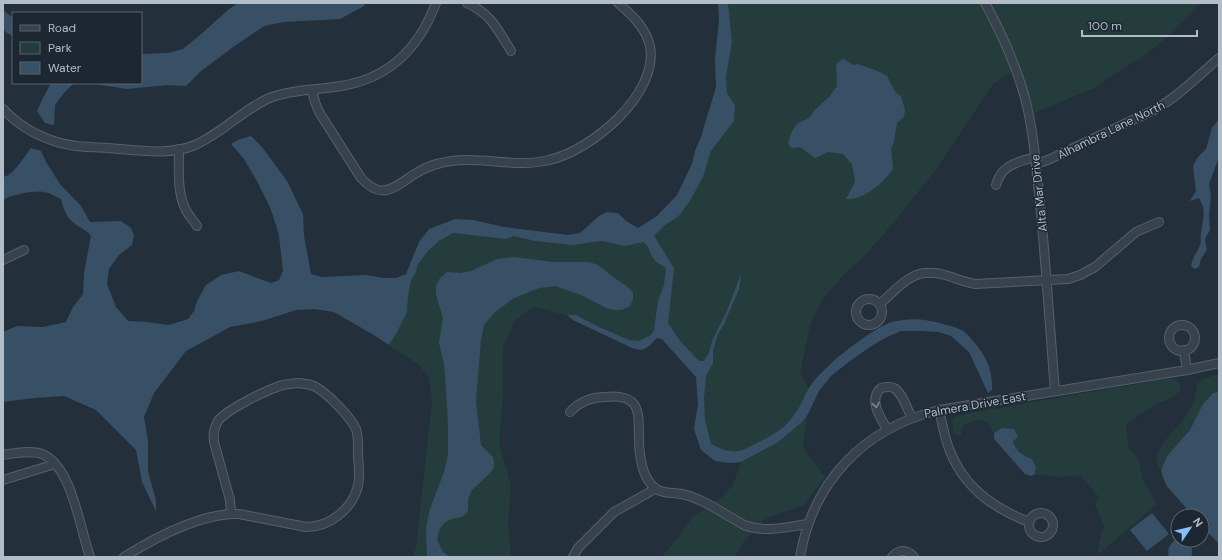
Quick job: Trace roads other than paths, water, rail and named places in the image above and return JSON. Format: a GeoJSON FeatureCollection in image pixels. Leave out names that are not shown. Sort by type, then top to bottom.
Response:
{"type":"FeatureCollection","features":[{"type":"Feature","properties":{"kind":"street"},"geometry":{"type":"LineString","coordinates":[[3,109],[18,123],[55,142],[84,146],[154,151],[179,149],[192,146],[216,134],[254,106],[267,99],[290,92],[358,83],[384,71],[407,52],[417,41],[425,29],[436,3]]}},
{"type":"Feature","properties":{"kind":"street"},"geometry":{"type":"LineString","coordinates":[[467,3],[483,12],[491,20],[511,51]]}},
{"type":"Feature","properties":{"kind":"street"},"geometry":{"type":"LineString","coordinates":[[312,90],[319,112],[361,178],[373,188],[379,190],[390,189],[425,169],[440,163],[466,160],[521,164],[549,160],[575,151],[612,125],[626,110],[642,86],[646,77],[651,54],[647,38],[640,24],[618,3]]}},
{"type":"Feature","properties":{"kind":"street","name":"Alta Mar Drive"},"geometry":{"type":"LineString","coordinates":[[985,3],[1002,36],[1018,75],[1029,118],[1036,160],[1055,391]]}},
{"type":"Feature","properties":{"kind":"street","name":"Alhambra Lane North"},"geometry":{"type":"LineString","coordinates":[[996,185],[999,176],[1012,164],[1036,160],[1048,160],[1076,148],[1167,103],[1219,58]]}},
{"type":"Feature","properties":{"kind":"street"},"geometry":{"type":"LineString","coordinates":[[179,149],[181,197],[184,207],[197,226]]}},
{"type":"Feature","properties":{"kind":"street"},"geometry":{"type":"LineString","coordinates":[[880,304],[911,277],[924,272],[938,273],[966,283],[975,284],[1068,279],[1088,272],[1136,232],[1159,222]]}},
{"type":"Feature","properties":{"kind":"street"},"geometry":{"type":"LineString","coordinates":[[3,260],[24,250]]}},
{"type":"Feature","properties":{"kind":"street"},"geometry":{"type":"LineString","coordinates":[[1184,350],[1187,370]]}},
{"type":"Feature","properties":{"kind":"street","name":"Palmera Drive East"},"geometry":{"type":"LineString","coordinates":[[800,557],[802,543],[808,524],[817,502],[825,488],[838,471],[860,448],[887,429],[912,418],[939,410],[1219,364]]}},
{"type":"Feature","properties":{"kind":"street"},"geometry":{"type":"LineString","coordinates":[[124,557],[185,526],[222,515],[239,514],[306,527],[313,527],[331,520],[341,513],[350,503],[358,486],[358,436],[353,424],[346,414],[322,391],[309,384],[299,383],[283,385],[254,398],[218,421],[214,433],[214,442],[230,500],[230,514]]}},
{"type":"Feature","properties":{"kind":"street"},"geometry":{"type":"LineString","coordinates":[[887,429],[875,406],[876,395],[881,388],[894,388],[903,399],[912,418]]}},
{"type":"Feature","properties":{"kind":"street"},"geometry":{"type":"LineString","coordinates":[[570,412],[579,404],[595,397],[621,397],[628,399],[633,403],[638,414],[639,448],[645,474],[655,488],[663,492],[677,493],[701,500],[751,528],[772,530],[808,524]]}},
{"type":"Feature","properties":{"kind":"street"},"geometry":{"type":"LineString","coordinates":[[939,410],[952,456],[959,470],[969,483],[976,491],[993,504],[1012,516],[1029,522]]}},
{"type":"Feature","properties":{"kind":"street"},"geometry":{"type":"LineString","coordinates":[[3,455],[15,452],[42,454],[55,464],[63,474],[71,493],[90,557]]}},
{"type":"Feature","properties":{"kind":"street"},"geometry":{"type":"LineString","coordinates":[[3,480],[55,464]]}},
{"type":"Feature","properties":{"kind":"street"},"geometry":{"type":"LineString","coordinates":[[573,557],[578,548],[614,512],[655,488]]}},
{"type":"Feature","properties":{"kind":"street"},"geometry":{"type":"LineString","coordinates":[[892,557],[896,553],[904,550],[908,551],[914,557]]}},
{"type":"Feature","properties":{"kind":"water"},"geometry":{"type":"Polygon","coordinates":[[[238,3],[365,3],[364,6],[340,19],[284,22],[264,26],[201,71],[186,86],[167,85],[127,89],[94,84],[142,84],[142,54],[168,53],[183,49],[238,3]]]}},
{"type":"Feature","properties":{"kind":"water"},"geometry":{"type":"Polygon","coordinates":[[[718,3],[728,3],[732,42],[726,77],[727,93],[735,105],[734,121],[711,151],[703,177],[690,201],[678,217],[665,225],[654,236],[674,268],[668,323],[680,341],[699,361],[704,361],[709,353],[712,341],[727,311],[741,274],[739,289],[724,324],[718,334],[713,350],[713,363],[706,376],[704,398],[705,420],[711,444],[728,451],[739,451],[760,442],[780,430],[795,414],[808,390],[824,370],[857,342],[879,328],[894,321],[917,319],[937,322],[957,328],[968,335],[978,346],[988,364],[992,390],[988,393],[969,352],[951,336],[939,332],[901,331],[873,345],[831,376],[819,391],[808,414],[802,422],[778,442],[741,462],[730,463],[715,461],[701,450],[694,429],[698,404],[696,377],[662,339],[657,338],[649,346],[642,350],[632,348],[573,320],[567,315],[576,315],[629,340],[639,341],[651,335],[654,330],[658,301],[664,285],[666,268],[654,259],[648,247],[643,242],[625,246],[601,241],[572,245],[535,241],[513,236],[506,239],[453,233],[439,241],[428,251],[418,264],[411,281],[407,312],[389,345],[334,312],[315,309],[296,310],[262,321],[230,327],[186,351],[154,393],[144,417],[148,441],[148,472],[156,500],[156,511],[142,482],[136,450],[96,410],[64,396],[3,402],[3,332],[17,326],[43,327],[66,322],[73,307],[83,294],[84,273],[91,236],[68,217],[61,199],[50,194],[45,192],[28,192],[11,196],[3,200],[3,177],[7,176],[14,170],[31,148],[41,151],[60,184],[81,206],[90,222],[121,221],[131,228],[134,235],[132,245],[119,255],[109,269],[107,284],[116,307],[128,321],[169,325],[188,319],[194,311],[197,301],[206,285],[221,275],[239,271],[271,283],[279,280],[283,271],[279,236],[270,207],[244,159],[231,144],[251,136],[262,147],[287,181],[303,214],[304,236],[311,274],[321,277],[366,275],[396,278],[406,274],[419,242],[429,229],[455,219],[473,220],[504,227],[568,235],[580,233],[599,216],[607,212],[618,213],[626,221],[638,228],[657,216],[677,195],[692,164],[716,87],[715,59],[719,20],[718,3]]]}},
{"type":"Feature","properties":{"kind":"water"},"geometry":{"type":"Polygon","coordinates":[[[3,10],[12,17],[12,36],[3,29],[3,10]]]}},
{"type":"Feature","properties":{"kind":"water"},"geometry":{"type":"Polygon","coordinates":[[[843,59],[854,65],[858,64],[887,76],[896,93],[901,96],[905,110],[904,117],[897,123],[894,142],[891,149],[893,169],[873,190],[853,199],[846,199],[855,182],[852,164],[843,154],[828,152],[815,158],[800,147],[791,148],[788,143],[792,131],[798,123],[809,118],[830,96],[837,86],[836,64],[843,59]]]}},
{"type":"Feature","properties":{"kind":"water"},"geometry":{"type":"Polygon","coordinates":[[[50,84],[76,84],[72,85],[63,94],[55,105],[54,125],[45,123],[37,111],[50,84]]]}},
{"type":"Feature","properties":{"kind":"water"},"geometry":{"type":"Polygon","coordinates":[[[1219,119],[1219,157],[1209,184],[1211,195],[1209,215],[1210,230],[1205,239],[1207,250],[1201,259],[1199,267],[1195,269],[1191,266],[1192,260],[1201,244],[1204,211],[1199,198],[1190,201],[1196,191],[1193,166],[1198,157],[1206,149],[1212,128],[1219,119]]]}},
{"type":"Feature","properties":{"kind":"water"},"geometry":{"type":"Polygon","coordinates":[[[514,257],[553,262],[589,262],[598,265],[628,287],[633,293],[633,299],[630,306],[621,310],[614,310],[606,308],[581,295],[555,286],[539,288],[514,298],[495,312],[484,325],[481,339],[476,401],[481,445],[493,457],[493,469],[472,490],[468,499],[468,510],[466,514],[444,523],[439,530],[437,540],[443,552],[450,557],[427,557],[426,527],[430,509],[444,472],[448,454],[448,425],[444,364],[439,343],[443,318],[436,295],[436,286],[440,278],[447,272],[460,273],[471,271],[497,259],[514,257]]]}},
{"type":"Feature","properties":{"kind":"water"},"geometry":{"type":"Polygon","coordinates":[[[1219,392],[1219,544],[1210,534],[1210,508],[1186,508],[1166,485],[1161,471],[1167,456],[1190,430],[1203,404],[1213,393],[1219,392]]]}},
{"type":"Feature","properties":{"kind":"water"},"geometry":{"type":"Polygon","coordinates":[[[1002,428],[1014,429],[1018,437],[1013,441],[1014,444],[1020,452],[1032,459],[1036,467],[1035,474],[1031,476],[1025,474],[994,439],[994,433],[1002,428]]]}},
{"type":"Feature","properties":{"kind":"water"},"geometry":{"type":"Polygon","coordinates":[[[1152,513],[1169,534],[1147,551],[1130,530],[1152,513]]]}},
{"type":"Feature","properties":{"kind":"water"},"geometry":{"type":"Polygon","coordinates":[[[1170,546],[1170,548],[1192,548],[1191,557],[1169,557],[1170,546]]]}}]}
